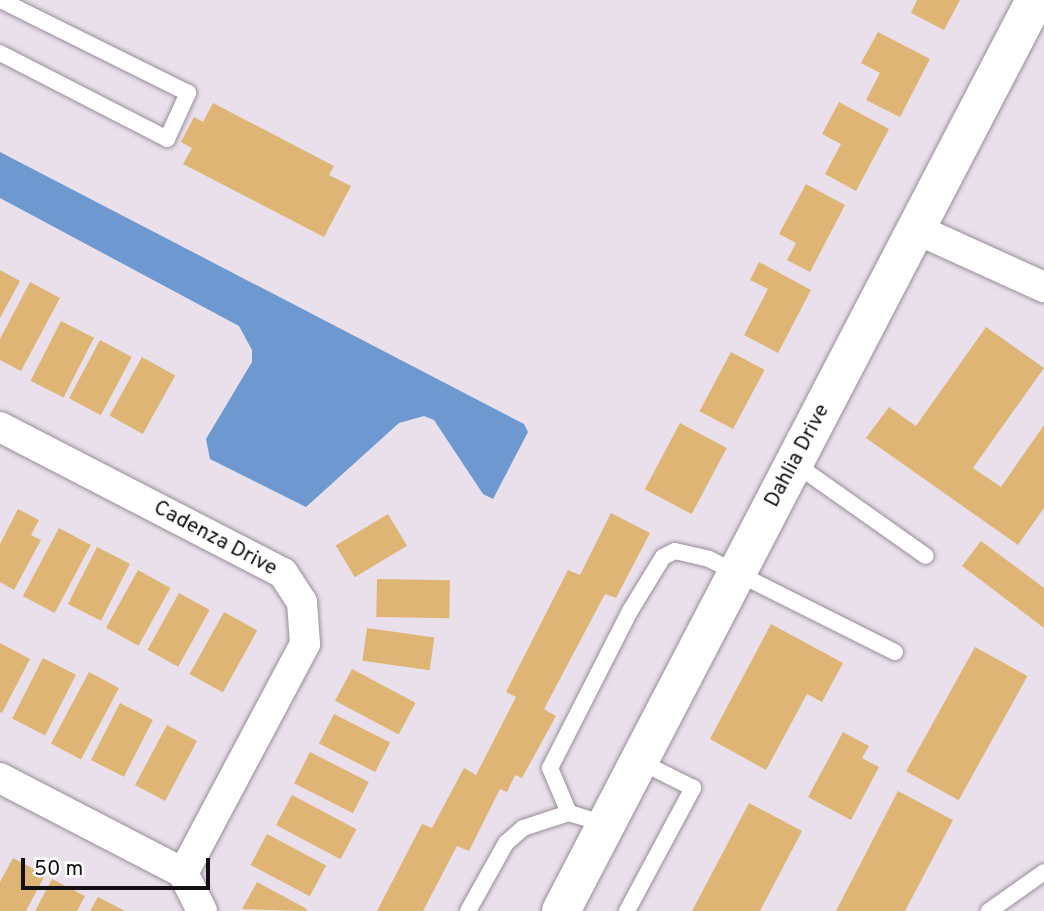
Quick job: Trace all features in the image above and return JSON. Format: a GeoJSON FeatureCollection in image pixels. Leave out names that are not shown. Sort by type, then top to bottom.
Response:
{"type":"FeatureCollection","features":[{"type":"Feature","properties":{"kind":"street","name":"Dahlia Drive"},"geometry":{"type":"LineString","coordinates":[[561,911],[1035,0]]}},
{"type":"Feature","properties":{"kind":"street"},"geometry":{"type":"LineString","coordinates":[[916,229],[1044,287]]}},
{"type":"Feature","properties":{"kind":"street","name":"Cadenza Drive"},"geometry":{"type":"LineString","coordinates":[[0,427],[283,573],[302,602],[305,644],[183,873]]}},
{"type":"Feature","properties":{"kind":"street"},"geometry":{"type":"LineString","coordinates":[[0,778],[183,873],[202,911]]}},
{"type":"Feature","properties":{"kind":"lane"},"geometry":{"type":"LineString","coordinates":[[0,53],[167,139],[188,93],[1,0]]}},
{"type":"Feature","properties":{"kind":"lane"},"geometry":{"type":"LineString","coordinates":[[794,463],[926,556]]}},
{"type":"Feature","properties":{"kind":"lane"},"geometry":{"type":"LineString","coordinates":[[569,813],[550,768],[653,568],[675,551],[738,571],[895,652]]}},
{"type":"Feature","properties":{"kind":"lane"},"geometry":{"type":"LineString","coordinates":[[627,911],[693,788],[639,761]]}},
{"type":"Feature","properties":{"kind":"lane"},"geometry":{"type":"LineString","coordinates":[[468,911],[506,844],[523,828],[569,813],[606,824]]}},
{"type":"Feature","properties":{"kind":"lane"},"geometry":{"type":"LineString","coordinates":[[989,911],[1044,872]]}},
{"type":"Feature","properties":{"kind":"water"},"geometry":{"type":"Polygon","coordinates":[[[0,152],[524,424],[528,432],[493,499],[483,494],[434,420],[424,416],[399,423],[306,507],[210,459],[206,439],[252,362],[252,350],[239,326],[0,198],[0,152]]]}},
{"type":"Feature","properties":{"kind":"building"},"geometry":{"type":"Polygon","coordinates":[[[917,0],[960,0],[944,30],[911,13],[917,0]]]}},
{"type":"Feature","properties":{"kind":"building"},"geometry":{"type":"Polygon","coordinates":[[[878,32],[930,59],[900,117],[866,100],[880,73],[861,63],[878,32]]]}},
{"type":"Feature","properties":{"kind":"building"},"geometry":{"type":"Polygon","coordinates":[[[839,102],[889,129],[856,191],[825,174],[841,144],[822,134],[839,102]]]}},
{"type":"Feature","properties":{"kind":"building"},"geometry":{"type":"Polygon","coordinates":[[[213,103],[334,166],[329,175],[351,186],[324,237],[183,164],[192,148],[181,142],[194,117],[203,122],[213,103]]]}},
{"type":"Feature","properties":{"kind":"building"},"geometry":{"type":"Polygon","coordinates":[[[806,184],[845,205],[810,272],[787,260],[796,243],[779,234],[806,184]]]}},
{"type":"Feature","properties":{"kind":"building"},"geometry":{"type":"Polygon","coordinates":[[[759,262],[811,290],[778,353],[744,335],[768,289],[750,280],[759,262]]]}},
{"type":"Feature","properties":{"kind":"building"},"geometry":{"type":"Polygon","coordinates":[[[0,270],[20,281],[0,318],[0,270]]]}},
{"type":"Feature","properties":{"kind":"building"},"geometry":{"type":"Polygon","coordinates":[[[30,282],[60,298],[21,371],[0,360],[0,339],[30,282]]]}},
{"type":"Feature","properties":{"kind":"building"},"geometry":{"type":"Polygon","coordinates":[[[61,321],[94,338],[64,397],[31,381],[61,321]]]}},
{"type":"Feature","properties":{"kind":"building"},"geometry":{"type":"Polygon","coordinates":[[[986,327],[1044,368],[973,468],[1001,487],[1044,425],[1044,508],[1018,545],[866,438],[889,407],[916,426],[986,327]]]}},
{"type":"Feature","properties":{"kind":"building"},"geometry":{"type":"Polygon","coordinates":[[[100,340],[132,357],[101,415],[69,398],[100,340]]]}},
{"type":"Feature","properties":{"kind":"building"},"geometry":{"type":"Polygon","coordinates":[[[731,352],[765,370],[733,429],[700,411],[731,352]]]}},
{"type":"Feature","properties":{"kind":"building"},"geometry":{"type":"Polygon","coordinates":[[[142,357],[175,375],[143,434],[110,416],[142,357]]]}},
{"type":"Feature","properties":{"kind":"building"},"geometry":{"type":"Polygon","coordinates":[[[680,423],[727,448],[692,514],[645,489],[680,423]]]}},
{"type":"Feature","properties":{"kind":"building"},"geometry":{"type":"Polygon","coordinates":[[[18,509],[39,520],[31,535],[41,540],[14,590],[0,582],[0,544],[18,509]]]}},
{"type":"Feature","properties":{"kind":"building"},"geometry":{"type":"Polygon","coordinates":[[[611,513],[650,533],[616,598],[605,594],[544,709],[556,716],[522,778],[515,775],[507,792],[500,789],[469,851],[457,846],[423,911],[377,911],[422,824],[432,828],[464,768],[476,775],[516,697],[506,692],[568,570],[580,575],[611,513]]]}},
{"type":"Feature","properties":{"kind":"building"},"geometry":{"type":"Polygon","coordinates":[[[388,514],[407,546],[355,577],[336,545],[388,514]]]}},
{"type":"Feature","properties":{"kind":"building"},"geometry":{"type":"Polygon","coordinates":[[[59,528],[91,545],[55,613],[23,596],[59,528]]]}},
{"type":"Feature","properties":{"kind":"building"},"geometry":{"type":"Polygon","coordinates":[[[981,541],[1044,588],[1044,628],[962,566],[981,541]]]}},
{"type":"Feature","properties":{"kind":"building"},"geometry":{"type":"Polygon","coordinates":[[[97,547],[130,564],[101,621],[68,604],[97,547]]]}},
{"type":"Feature","properties":{"kind":"building"},"geometry":{"type":"Polygon","coordinates":[[[138,570],[170,588],[138,646],[106,628],[138,570]]]}},
{"type":"Feature","properties":{"kind":"building"},"geometry":{"type":"Polygon","coordinates":[[[377,579],[450,580],[449,618],[376,617],[377,579]]]}},
{"type":"Feature","properties":{"kind":"building"},"geometry":{"type":"Polygon","coordinates":[[[179,593],[210,610],[178,667],[147,650],[179,593]]]}},
{"type":"Feature","properties":{"kind":"building"},"geometry":{"type":"Polygon","coordinates":[[[224,612],[257,630],[223,693],[190,674],[224,612]]]}},
{"type":"Feature","properties":{"kind":"building"},"geometry":{"type":"Polygon","coordinates":[[[771,624],[843,663],[822,702],[807,694],[766,770],[710,739],[771,624]]]}},
{"type":"Feature","properties":{"kind":"building"},"geometry":{"type":"Polygon","coordinates":[[[367,628],[434,637],[430,670],[362,661],[367,628]]]}},
{"type":"Feature","properties":{"kind":"building"},"geometry":{"type":"Polygon","coordinates":[[[0,643],[30,659],[2,713],[0,712],[0,643]]]}},
{"type":"Feature","properties":{"kind":"building"},"geometry":{"type":"Polygon","coordinates":[[[975,647],[1027,676],[959,800],[906,771],[975,647]]]}},
{"type":"Feature","properties":{"kind":"building"},"geometry":{"type":"Polygon","coordinates":[[[43,658],[76,675],[45,735],[12,719],[43,658]]]}},
{"type":"Feature","properties":{"kind":"building"},"geometry":{"type":"Polygon","coordinates":[[[352,669],[416,703],[399,735],[335,701],[352,669]]]}},
{"type":"Feature","properties":{"kind":"building"},"geometry":{"type":"Polygon","coordinates":[[[89,672],[119,688],[81,759],[51,744],[89,672]]]}},
{"type":"Feature","properties":{"kind":"building"},"geometry":{"type":"Polygon","coordinates":[[[120,703],[153,720],[124,777],[91,760],[120,703]]]}},
{"type":"Feature","properties":{"kind":"building"},"geometry":{"type":"Polygon","coordinates":[[[334,714],[390,743],[375,772],[319,743],[334,714]]]}},
{"type":"Feature","properties":{"kind":"building"},"geometry":{"type":"Polygon","coordinates":[[[167,725],[197,741],[165,801],[135,785],[167,725]]]}},
{"type":"Feature","properties":{"kind":"building"},"geometry":{"type":"Polygon","coordinates":[[[843,732],[869,746],[862,758],[879,767],[851,820],[808,797],[843,732]]]}},
{"type":"Feature","properties":{"kind":"building"},"geometry":{"type":"Polygon","coordinates":[[[310,752],[369,782],[353,813],[294,783],[310,752]]]}},
{"type":"Feature","properties":{"kind":"building"},"geometry":{"type":"Polygon","coordinates":[[[898,791],[953,820],[905,911],[836,911],[898,791]]]}},
{"type":"Feature","properties":{"kind":"building"},"geometry":{"type":"Polygon","coordinates":[[[292,795],[356,829],[340,859],[276,825],[292,795]]]}},
{"type":"Feature","properties":{"kind":"building"},"geometry":{"type":"Polygon","coordinates":[[[749,803],[802,831],[760,911],[692,911],[749,803]]]}},
{"type":"Feature","properties":{"kind":"building"},"geometry":{"type":"Polygon","coordinates":[[[267,834],[326,865],[310,896],[251,865],[267,834]]]}},
{"type":"Feature","properties":{"kind":"building"},"geometry":{"type":"Polygon","coordinates":[[[13,858],[45,875],[26,911],[0,911],[0,882],[13,858]]]}},
{"type":"Feature","properties":{"kind":"building"},"geometry":{"type":"Polygon","coordinates":[[[52,879],[85,896],[77,911],[35,911],[52,879]]]}},
{"type":"Feature","properties":{"kind":"building"},"geometry":{"type":"Polygon","coordinates":[[[257,882],[307,909],[306,911],[242,909],[257,882]]]}},
{"type":"Feature","properties":{"kind":"building"},"geometry":{"type":"Polygon","coordinates":[[[98,897],[125,911],[90,911],[98,897]]]}}]}
